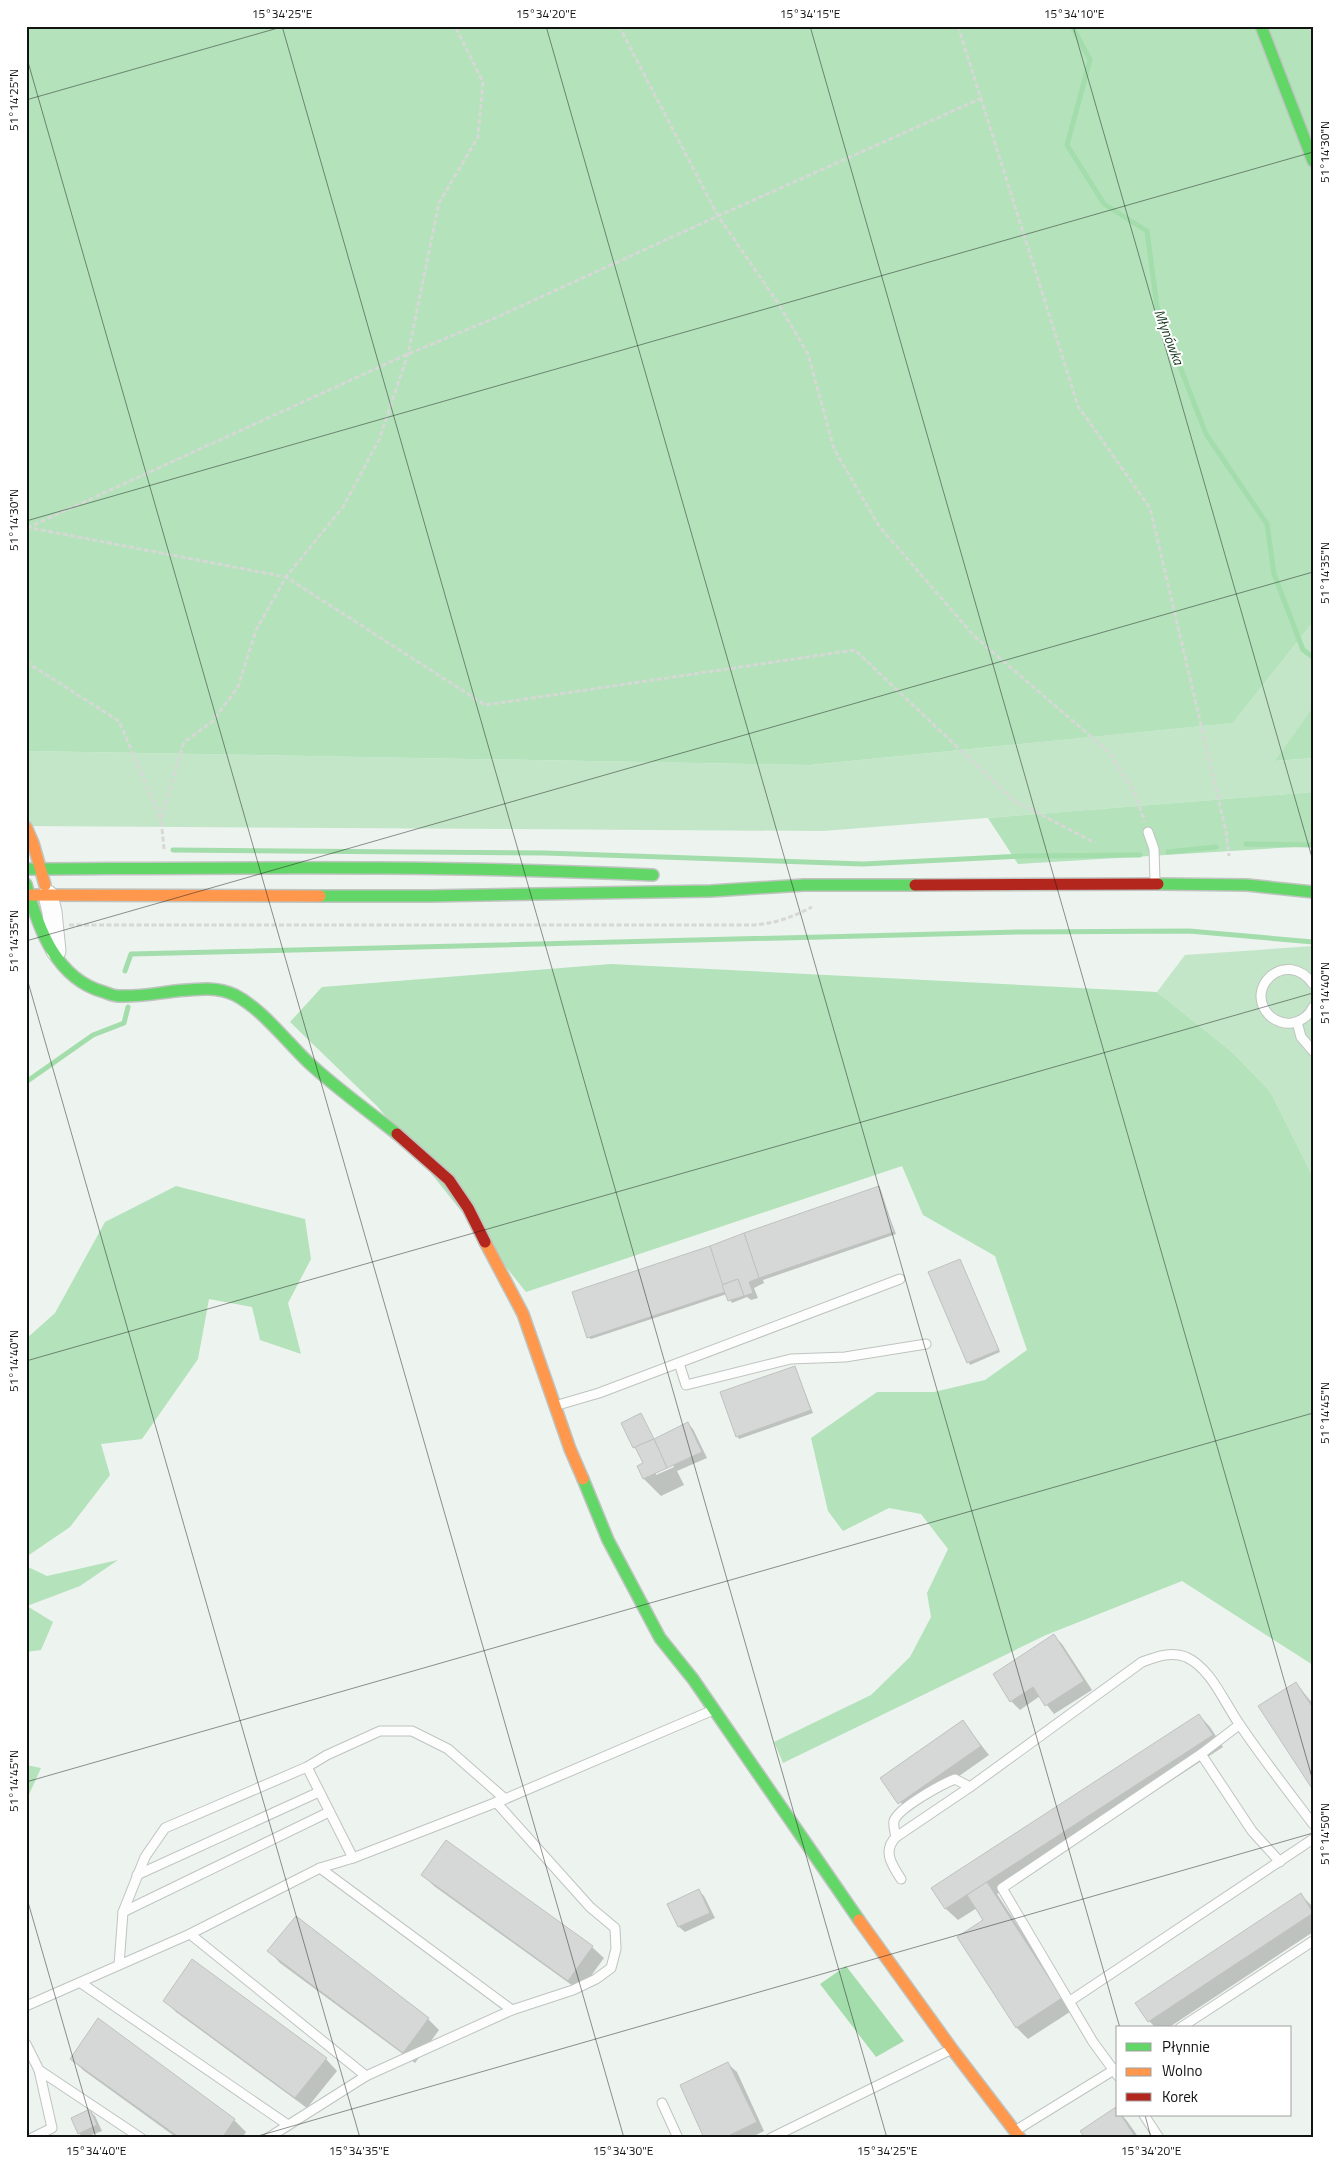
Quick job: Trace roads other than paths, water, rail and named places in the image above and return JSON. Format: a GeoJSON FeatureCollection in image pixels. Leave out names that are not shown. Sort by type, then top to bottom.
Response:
{"type":"FeatureCollection","features":[{"type":"Feature","properties":{"kind":"main road"},"geometry":{"type":"LineString","coordinates":[[1261,26],[1313,161]]}},
{"type":"Feature","properties":{"kind":"main road"},"geometry":{"type":"LineString","coordinates":[[26,827],[33,843],[40,869],[32,892],[430,896],[711,891],[804,884],[1247,885],[1313,892]]}},
{"type":"Feature","properties":{"kind":"main road"},"geometry":{"type":"LineString","coordinates":[[26,869],[519,869],[667,875]]}},
{"type":"Feature","properties":{"kind":"main road"},"geometry":{"type":"LineString","coordinates":[[730,878],[804,884]]}},
{"type":"Feature","properties":{"kind":"main road"},"geometry":{"type":"LineString","coordinates":[[1247,885],[1303,879]]}},
{"type":"Feature","properties":{"kind":"main road"},"geometry":{"type":"LineString","coordinates":[[57,957],[77,980],[93,989],[118,996],[199,989],[222,989],[237,996],[249,1004],[309,1063],[425,1157],[449,1180],[468,1208],[499,1263],[523,1314],[570,1449],[604,1530],[660,1638],[682,1664],[866,1930],[952,2049],[1018,2134]]}},
{"type":"Feature","properties":{"kind":"street"},"geometry":{"type":"LineString","coordinates":[[32,892],[52,912],[57,957]]}},
{"type":"Feature","properties":{"kind":"lane"},"geometry":{"type":"LineString","coordinates":[[1148,832],[1154,849],[1155,884]]}},
{"type":"Feature","properties":{"kind":"lane"},"geometry":{"type":"LineString","coordinates":[[1313,984],[1300,972],[1282,970],[1273,974],[1263,988],[1263,1004],[1272,1018],[1280,1022],[1296,1022],[1305,1018],[1313,1007]]}},
{"type":"Feature","properties":{"kind":"lane"},"geometry":{"type":"LineString","coordinates":[[1296,1022],[1301,1037],[1313,1051]]}},
{"type":"Feature","properties":{"kind":"lane"},"geometry":{"type":"LineString","coordinates":[[555,1406],[599,1393],[900,1278]]}},
{"type":"Feature","properties":{"kind":"lane"},"geometry":{"type":"LineString","coordinates":[[679,1363],[686,1385],[791,1359],[844,1357],[926,1344]]}},
{"type":"Feature","properties":{"kind":"lane"},"geometry":{"type":"LineString","coordinates":[[902,1879],[892,1865],[888,1852],[890,1843],[896,1837],[970,1787],[1142,1662],[1162,1654],[1184,1656],[1196,1663],[1208,1675],[1240,1725],[1313,1824]]}},
{"type":"Feature","properties":{"kind":"lane"},"geometry":{"type":"LineString","coordinates":[[26,2006],[82,1984],[119,1965],[190,1934],[320,1868],[353,1858],[501,1800],[713,1710]]}},
{"type":"Feature","properties":{"kind":"lane"},"geometry":{"type":"LineString","coordinates":[[1116,2070],[1093,2042],[1002,1888],[1202,1754],[1240,1725]]}},
{"type":"Feature","properties":{"kind":"lane"},"geometry":{"type":"LineString","coordinates":[[119,1965],[122,1912],[145,1857],[165,1828],[307,1767],[327,1755],[380,1731],[412,1731],[448,1749],[501,1800],[590,1907],[615,1928],[616,1949],[611,1968],[596,1979],[573,1990],[512,2010],[366,2076],[268,2138]]}},
{"type":"Feature","properties":{"kind":"lane"},"geometry":{"type":"LineString","coordinates":[[1202,1754],[1252,1831],[1266,1849],[1280,1862]]}},
{"type":"Feature","properties":{"kind":"lane"},"geometry":{"type":"LineString","coordinates":[[307,1767],[353,1858]]}},
{"type":"Feature","properties":{"kind":"lane"},"geometry":{"type":"LineString","coordinates":[[896,1837],[894,1822],[897,1816],[917,1799],[946,1782],[956,1779],[970,1787]]}},
{"type":"Feature","properties":{"kind":"lane"},"geometry":{"type":"LineString","coordinates":[[137,1875],[319,1792]]}},
{"type":"Feature","properties":{"kind":"lane"},"geometry":{"type":"LineString","coordinates":[[122,1912],[329,1812]]}},
{"type":"Feature","properties":{"kind":"lane"},"geometry":{"type":"LineString","coordinates":[[1070,2001],[1313,1839]]}},
{"type":"Feature","properties":{"kind":"lane"},"geometry":{"type":"LineString","coordinates":[[320,1868],[512,2010]]}},
{"type":"Feature","properties":{"kind":"lane"},"geometry":{"type":"LineString","coordinates":[[190,1934],[366,2076]]}},
{"type":"Feature","properties":{"kind":"lane"},"geometry":{"type":"LineString","coordinates":[[1183,2026],[1313,1941]]}},
{"type":"Feature","properties":{"kind":"lane"},"geometry":{"type":"LineString","coordinates":[[82,1984],[288,2125]]}},
{"type":"Feature","properties":{"kind":"lane"},"geometry":{"type":"LineString","coordinates":[[26,2044],[39,2070],[52,2128],[32,2138]]}},
{"type":"Feature","properties":{"kind":"lane"},"geometry":{"type":"LineString","coordinates":[[771,2138],[952,2049]]}},
{"type":"Feature","properties":{"kind":"lane"},"geometry":{"type":"LineString","coordinates":[[39,2070],[141,2138]]}},
{"type":"Feature","properties":{"kind":"lane"},"geometry":{"type":"LineString","coordinates":[[1018,2134],[1116,2072]]}},
{"type":"Feature","properties":{"kind":"lane"},"geometry":{"type":"LineString","coordinates":[[662,2103],[678,2138]]}},
{"type":"Feature","properties":{"kind":"lane"},"geometry":{"type":"LineString","coordinates":[[1145,2116],[1159,2138]]}},
{"type":"Feature","properties":{"kind":"waterway","name":"Młynówka"},"geometry":{"type":"LineString","coordinates":[[1072,26],[1090,60],[1067,145],[1104,204],[1147,231],[1157,307],[1206,434],[1267,524],[1274,574],[1303,650],[1313,657]]}},
{"type":"Feature","properties":{"kind":"waterway"},"geometry":{"type":"LineString","coordinates":[[1246,844],[1313,845]]}},
{"type":"Feature","properties":{"kind":"waterway"},"geometry":{"type":"LineString","coordinates":[[1168,852],[1216,847]]}},
{"type":"Feature","properties":{"kind":"waterway"},"geometry":{"type":"LineString","coordinates":[[173,850],[545,853],[863,864],[1023,856],[1140,855]]}},
{"type":"Feature","properties":{"kind":"waterway"},"geometry":{"type":"LineString","coordinates":[[125,971],[131,954],[1021,932],[1189,931],[1313,942]]}},
{"type":"Feature","properties":{"kind":"waterway"},"geometry":{"type":"LineString","coordinates":[[26,1082],[93,1035],[124,1023],[128,1007]]}}]}
